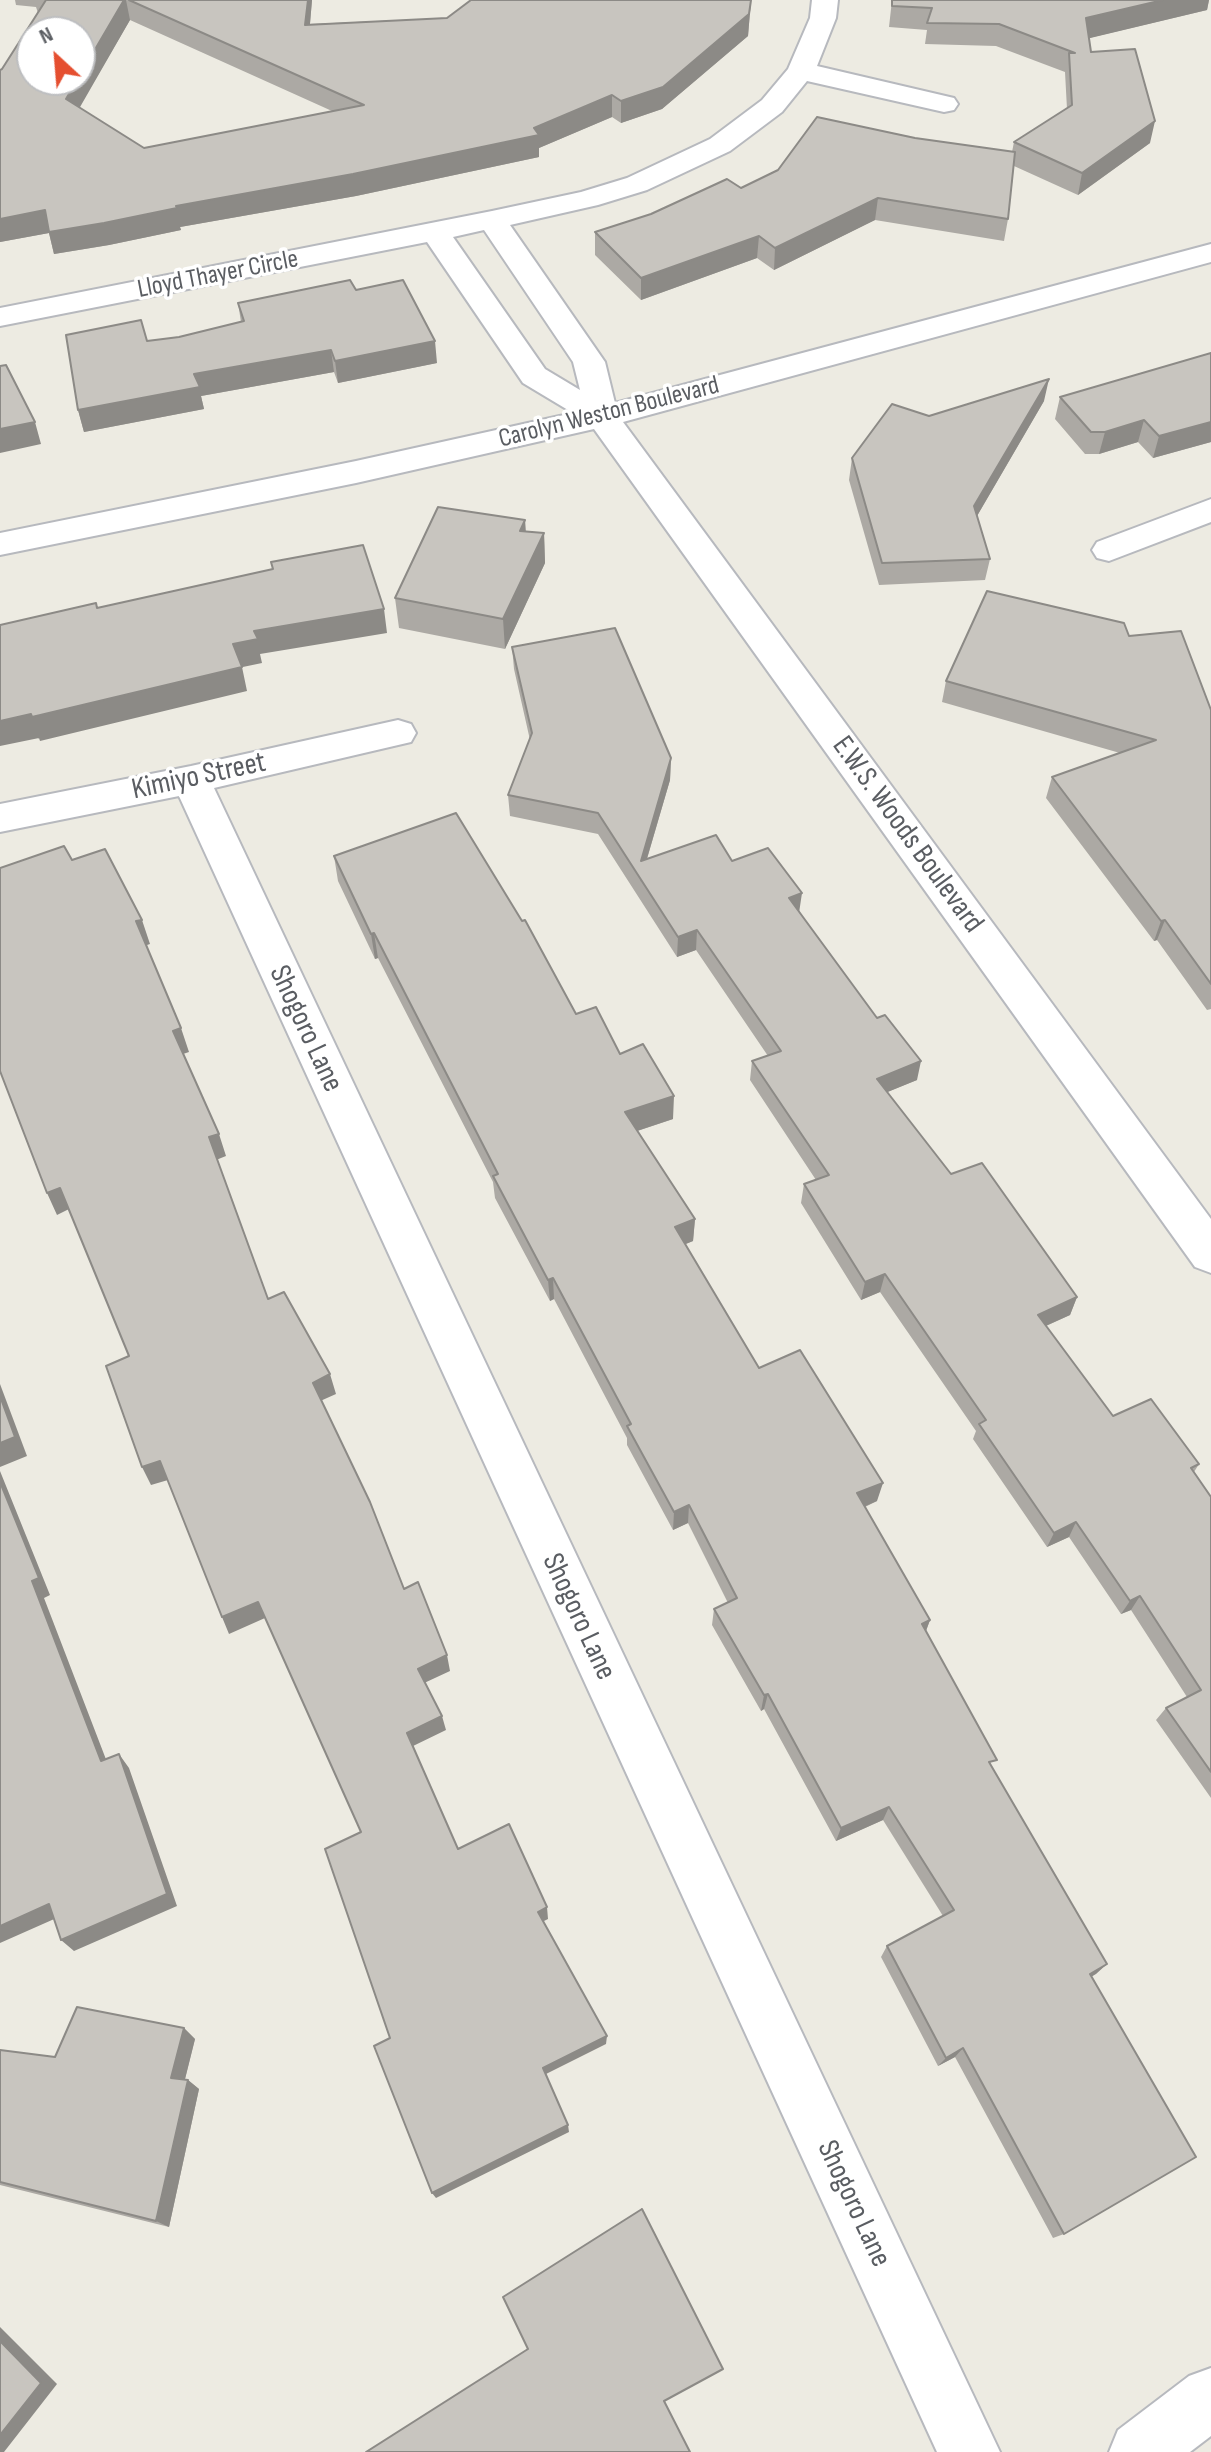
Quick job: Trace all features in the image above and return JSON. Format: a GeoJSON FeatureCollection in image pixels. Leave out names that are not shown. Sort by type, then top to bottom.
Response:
{"type":"FeatureCollection","features":[{"type":"Feature","properties":{"kind":"street","name":"Lloyd Thayer Circle"},"geometry":{"type":"LineString","coordinates":[[0,317],[588,199],[680,165],[720,145],[751,124],[788,90],[801,71],[823,18],[825,0]]}},
{"type":"Feature","properties":{"kind":"street"},"geometry":{"type":"LineString","coordinates":[[801,71],[944,104]]}},
{"type":"Feature","properties":{"kind":"street"},"geometry":{"type":"LineString","coordinates":[[492,220],[589,362],[602,417]]}},
{"type":"Feature","properties":{"kind":"street"},"geometry":{"type":"LineString","coordinates":[[435,232],[534,376],[602,417]]}},
{"type":"Feature","properties":{"kind":"street","name":"Carolyn Weston Boulevard"},"geometry":{"type":"LineString","coordinates":[[0,544],[356,472],[602,417],[1211,253]]}},
{"type":"Feature","properties":{"kind":"street","name":"E.W.S. Woods Boulevard"},"geometry":{"type":"LineString","coordinates":[[602,417],[1211,1254]]}},
{"type":"Feature","properties":{"kind":"street"},"geometry":{"type":"LineString","coordinates":[[1109,550],[1211,510]]}},
{"type":"Feature","properties":{"kind":"street","name":"Kimiyo Street"},"geometry":{"type":"LineString","coordinates":[[0,818],[191,780],[398,733]]}},
{"type":"Feature","properties":{"kind":"street","name":"Shogoro Lane"},"geometry":{"type":"LineString","coordinates":[[191,780],[312,1046],[969,2452]]}},
{"type":"Feature","properties":{"kind":"street"},"geometry":{"type":"LineString","coordinates":[[1140,2452],[1211,2398]]}},
{"type":"Feature","properties":{"kind":"building"},"geometry":{"type":"Polygon","coordinates":[[[46,0],[124,0],[96,48],[96,16],[36,16],[46,0]]]}},
{"type":"Feature","properties":{"kind":"building"},"geometry":{"type":"Polygon","coordinates":[[[129,0],[308,0],[305,25],[447,18],[471,0],[751,0],[749,14],[663,87],[621,101],[612,95],[534,128],[539,135],[49,232],[45,210],[0,219],[2,69],[16,47],[16,96],[68,96],[66,99],[144,148],[364,105],[129,0]]]}},
{"type":"Feature","properties":{"kind":"building"},"geometry":{"type":"Polygon","coordinates":[[[892,0],[1163,0],[1086,18],[1091,52],[1135,49],[1155,121],[1082,173],[1014,142],[1072,105],[1069,53],[1075,53],[999,24],[927,23],[932,8],[892,6],[892,0]]]}},
{"type":"Feature","properties":{"kind":"building"},"geometry":{"type":"Polygon","coordinates":[[[817,117],[915,138],[1015,152],[1008,219],[878,198],[775,248],[759,236],[641,278],[595,232],[651,214],[727,179],[741,188],[778,170],[817,117]]]}},
{"type":"Feature","properties":{"kind":"building"},"geometry":{"type":"Polygon","coordinates":[[[350,280],[356,290],[403,280],[435,341],[335,361],[331,350],[194,374],[200,387],[78,410],[66,335],[141,320],[147,341],[179,337],[244,321],[238,303],[350,280]]]}},
{"type":"Feature","properties":{"kind":"building"},"geometry":{"type":"Polygon","coordinates":[[[1211,353],[1211,422],[1159,436],[1144,420],[1105,432],[1091,432],[1060,397],[1211,353]]]}},
{"type":"Feature","properties":{"kind":"building"},"geometry":{"type":"Polygon","coordinates":[[[6,365],[35,422],[0,429],[0,366],[6,365]]]}},
{"type":"Feature","properties":{"kind":"building"},"geometry":{"type":"Polygon","coordinates":[[[1049,379],[974,506],[990,559],[882,563],[852,458],[892,404],[929,416],[1049,379]]]}},
{"type":"Feature","properties":{"kind":"building"},"geometry":{"type":"Polygon","coordinates":[[[438,507],[525,520],[520,531],[544,533],[503,619],[395,598],[438,507]]]}},
{"type":"Feature","properties":{"kind":"building"},"geometry":{"type":"Polygon","coordinates":[[[363,545],[384,609],[254,631],[258,639],[233,644],[242,667],[32,717],[31,714],[0,721],[0,625],[96,603],[97,608],[273,569],[271,562],[363,545]]]}},
{"type":"Feature","properties":{"kind":"building"},"geometry":{"type":"Polygon","coordinates":[[[987,591],[1124,623],[1129,636],[1181,631],[1211,710],[1211,984],[1165,920],[1161,921],[1052,777],[1156,740],[946,681],[987,591]]]}},
{"type":"Feature","properties":{"kind":"building"},"geometry":{"type":"Polygon","coordinates":[[[615,628],[671,758],[641,861],[716,835],[732,861],[768,848],[802,893],[789,898],[877,1018],[885,1015],[921,1061],[877,1079],[951,1174],[982,1163],[1077,1297],[1038,1315],[1113,1416],[1151,1399],[1199,1464],[1191,1468],[1211,1497],[1211,1772],[1166,1708],[1201,1690],[1140,1596],[1130,1601],[1076,1522],[1054,1533],[979,1424],[986,1420],[885,1274],[865,1282],[804,1184],[829,1175],[752,1061],[781,1051],[697,930],[678,937],[598,813],[508,795],[532,733],[512,647],[615,628]]]}},
{"type":"Feature","properties":{"kind":"building"},"geometry":{"type":"Polygon","coordinates":[[[456,813],[522,921],[525,920],[576,1014],[596,1007],[620,1054],[643,1044],[674,1096],[625,1112],[695,1219],[675,1227],[759,1368],[800,1350],[883,1483],[857,1493],[930,1620],[922,1624],[997,1760],[989,1762],[1107,1964],[1090,1974],[1196,2157],[1064,2234],[963,2048],[946,2058],[887,1946],[954,1910],[889,1807],[841,1828],[768,1694],[764,1695],[714,1609],[737,1598],[689,1505],[674,1512],[553,1278],[548,1280],[493,1176],[498,1174],[374,933],[371,934],[334,856],[456,813]]]}},
{"type":"Feature","properties":{"kind":"building"},"geometry":{"type":"Polygon","coordinates":[[[64,846],[72,860],[105,849],[142,920],[136,921],[181,1028],[173,1031],[219,1134],[209,1137],[268,1299],[284,1292],[330,1374],[313,1383],[370,1502],[404,1589],[418,1582],[447,1655],[418,1669],[442,1716],[407,1733],[458,1849],[509,1824],[547,1907],[538,1912],[607,2036],[543,2068],[568,2125],[432,2193],[374,2046],[390,2038],[325,1849],[361,1832],[258,1602],[222,1617],[160,1461],[142,1467],[106,1366],[129,1356],[60,1188],[47,1193],[0,1071],[0,868],[64,846]]]}},
{"type":"Feature","properties":{"kind":"building"},"geometry":{"type":"Polygon","coordinates":[[[0,1396],[15,1437],[0,1443],[0,1396]]]}},
{"type":"Feature","properties":{"kind":"building"},"geometry":{"type":"Polygon","coordinates":[[[0,1482],[39,1578],[32,1581],[101,1761],[119,1754],[167,1894],[61,1940],[49,1904],[0,1926],[0,1482]]]}},
{"type":"Feature","properties":{"kind":"building"},"geometry":{"type":"Polygon","coordinates":[[[77,2007],[184,2028],[171,2078],[188,2080],[156,2221],[0,2182],[0,2050],[55,2057],[77,2007]]]}},
{"type":"Feature","properties":{"kind":"building"},"geometry":{"type":"Polygon","coordinates":[[[642,2209],[723,2369],[664,2401],[690,2452],[366,2452],[528,2349],[503,2297],[642,2209]]]}},
{"type":"Feature","properties":{"kind":"building"},"geometry":{"type":"Polygon","coordinates":[[[0,2341],[41,2383],[0,2435],[0,2341]]]}}]}
